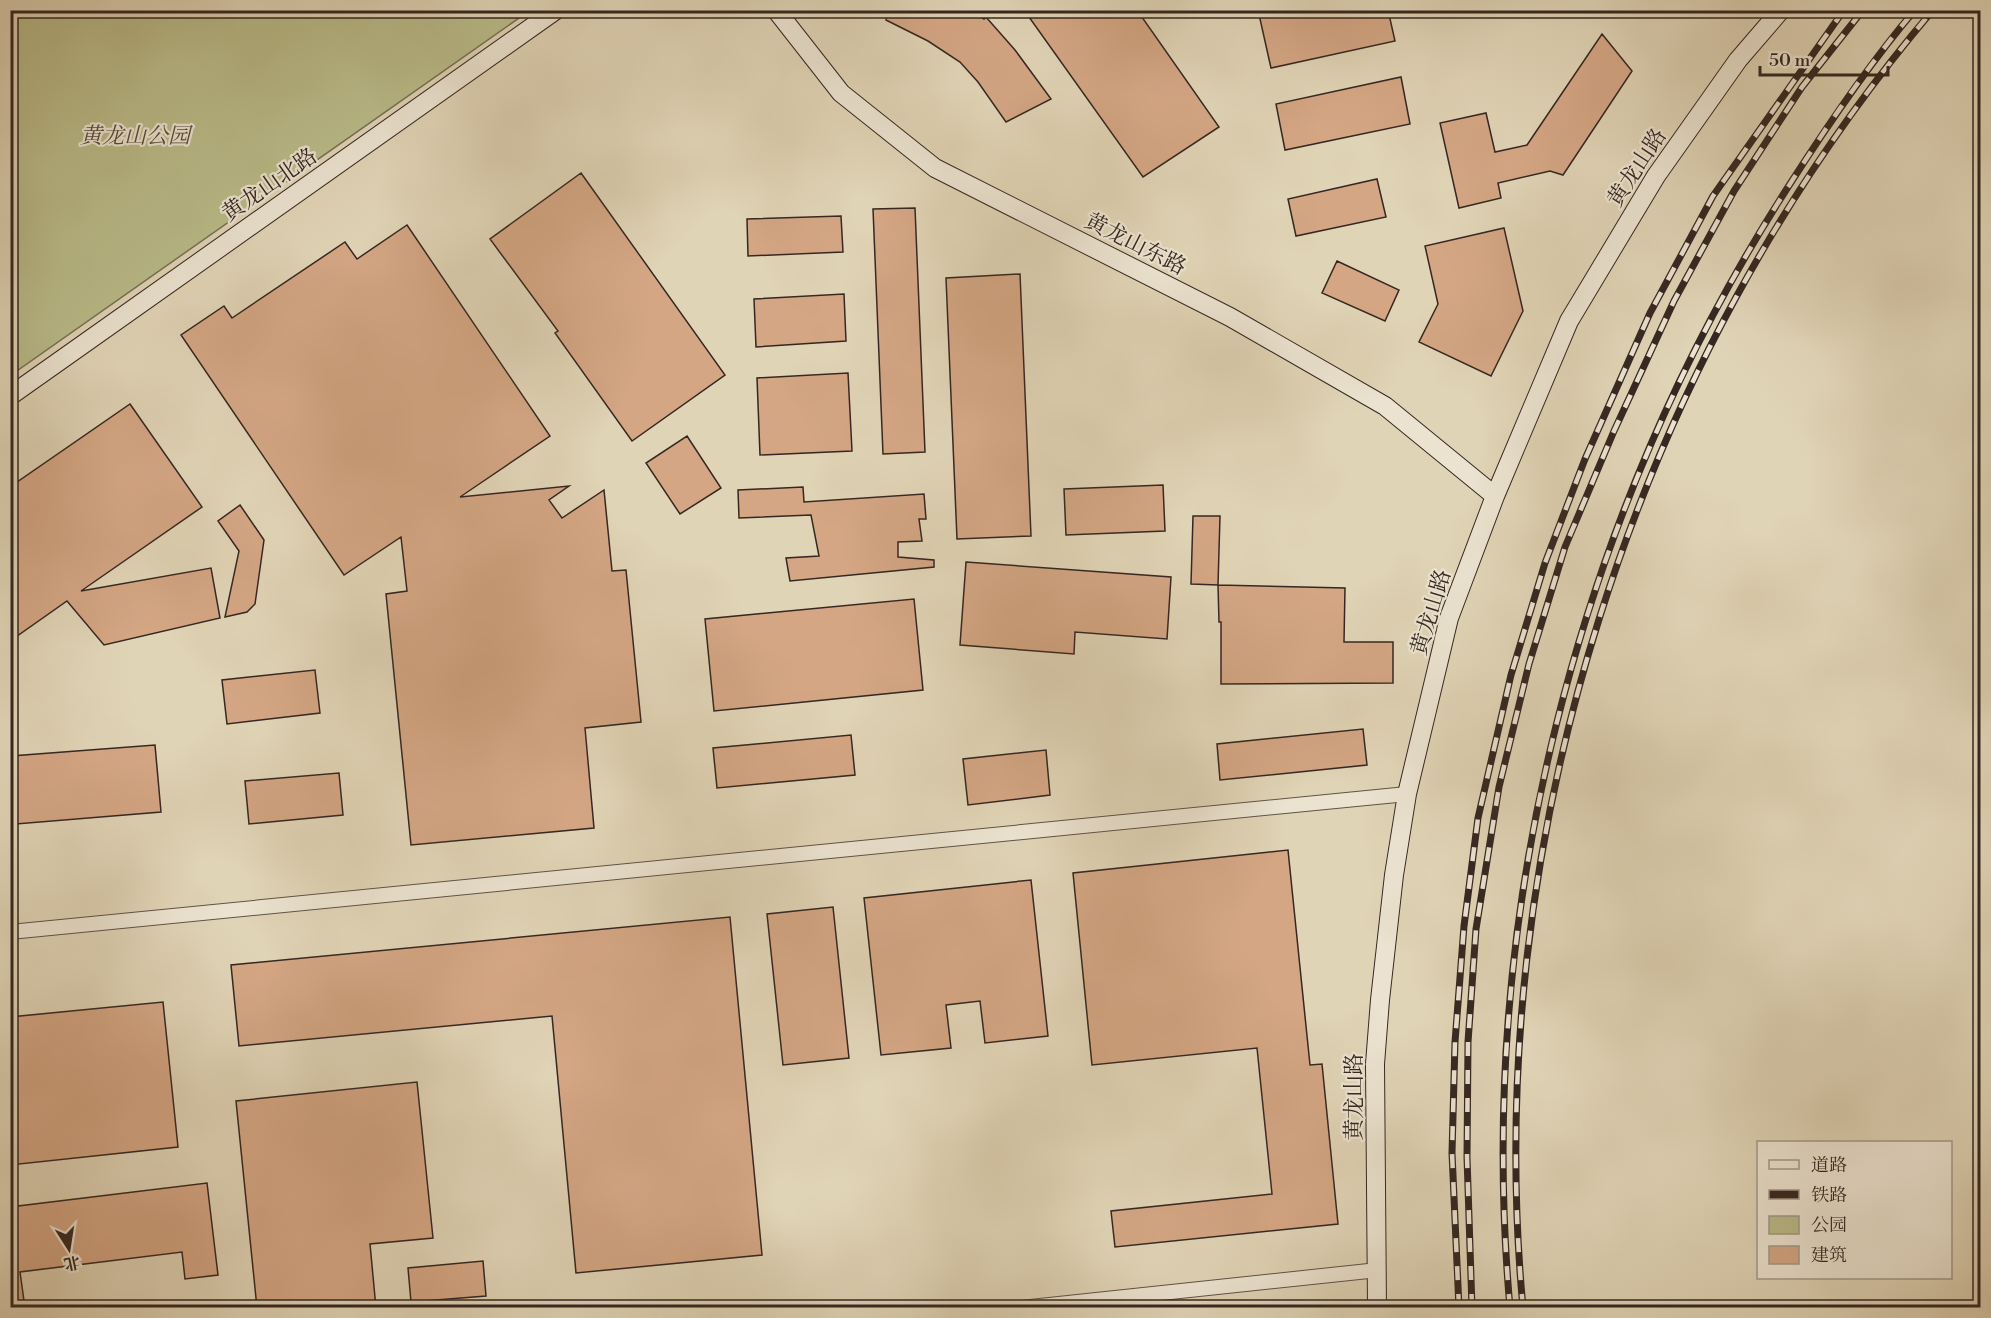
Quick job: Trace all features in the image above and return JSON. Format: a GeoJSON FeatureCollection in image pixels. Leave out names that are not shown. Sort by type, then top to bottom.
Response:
{"type":"FeatureCollection","features":[{"type":"Feature","properties":{"kind":"street","name":"黄龙山北路"},"geometry":{"type":"LineString","coordinates":[[10,396],[556,10]]}},
{"type":"Feature","properties":{"kind":"street","name":"黄龙山东路"},"geometry":{"type":"LineString","coordinates":[[776,10],[841,93],[935,168],[1230,317],[1386,406],[1495,495]]}},
{"type":"Feature","properties":{"kind":"street","name":"黄龙山路"},"geometry":{"type":"LineString","coordinates":[[1377,1308],[1375,1064],[1380,1000],[1390,909],[1407,795],[1449,618],[1495,495],[1569,321],[1656,176],[1738,60],[1781,10]]}},
{"type":"Feature","properties":{"kind":"street"},"geometry":{"type":"LineString","coordinates":[[10,932],[1407,795]]}},
{"type":"Feature","properties":{"kind":"street"},"geometry":{"type":"LineString","coordinates":[[1021,1308],[1378,1270]]}},
{"type":"Feature","properties":{"kind":"green space","name":"黄龙山公园"},"geometry":{"type":"Polygon","coordinates":[[[11,10],[529,10],[529,11],[11,375],[11,10]]]}},
{"type":"Feature","properties":{"kind":"building"},"geometry":{"type":"Polygon","coordinates":[[[889,10],[969,10],[984,19],[986,17],[1015,50],[1051,99],[1006,122],[978,82],[960,62],[928,41],[886,20],[889,10]]]}},
{"type":"Feature","properties":{"kind":"building"},"geometry":{"type":"Polygon","coordinates":[[[1024,10],[1137,10],[1219,127],[1143,177],[1024,10]]]}},
{"type":"Feature","properties":{"kind":"building"},"geometry":{"type":"Polygon","coordinates":[[[1258,10],[1388,10],[1395,41],[1271,68],[1258,10]]]}},
{"type":"Feature","properties":{"kind":"building"},"geometry":{"type":"Polygon","coordinates":[[[1602,34],[1632,71],[1563,175],[1550,171],[1498,183],[1501,198],[1459,208],[1440,123],[1486,113],[1495,152],[1527,145],[1602,34]]]}},
{"type":"Feature","properties":{"kind":"building"},"geometry":{"type":"Polygon","coordinates":[[[1401,77],[1410,124],[1285,150],[1276,104],[1401,77]]]}},
{"type":"Feature","properties":{"kind":"building"},"geometry":{"type":"Polygon","coordinates":[[[581,173],[725,375],[632,441],[555,333],[558,331],[490,239],[581,173]]]}},
{"type":"Feature","properties":{"kind":"building"},"geometry":{"type":"Polygon","coordinates":[[[1377,179],[1386,217],[1296,236],[1288,199],[1377,179]]]}},
{"type":"Feature","properties":{"kind":"building"},"geometry":{"type":"Polygon","coordinates":[[[915,208],[925,452],[883,454],[873,209],[915,208]]]}},
{"type":"Feature","properties":{"kind":"building"},"geometry":{"type":"Polygon","coordinates":[[[841,216],[843,252],[748,256],[747,219],[841,216]]]}},
{"type":"Feature","properties":{"kind":"building"},"geometry":{"type":"Polygon","coordinates":[[[407,225],[550,436],[460,497],[569,486],[549,500],[562,518],[604,490],[612,571],[626,570],[641,722],[585,728],[594,828],[411,845],[386,594],[407,591],[401,537],[344,575],[181,335],[224,306],[232,318],[345,242],[357,259],[407,225]]]}},
{"type":"Feature","properties":{"kind":"building"},"geometry":{"type":"Polygon","coordinates":[[[1504,228],[1523,311],[1491,376],[1419,342],[1438,304],[1425,246],[1504,228]]]}},
{"type":"Feature","properties":{"kind":"building"},"geometry":{"type":"Polygon","coordinates":[[[1337,261],[1399,290],[1385,321],[1322,293],[1337,261]]]}},
{"type":"Feature","properties":{"kind":"building"},"geometry":{"type":"Polygon","coordinates":[[[1020,274],[1031,536],[957,539],[946,278],[1020,274]]]}},
{"type":"Feature","properties":{"kind":"building"},"geometry":{"type":"Polygon","coordinates":[[[844,294],[846,341],[756,347],[754,299],[844,294]]]}},
{"type":"Feature","properties":{"kind":"building"},"geometry":{"type":"Polygon","coordinates":[[[848,373],[852,451],[760,455],[757,378],[848,373]]]}},
{"type":"Feature","properties":{"kind":"building"},"geometry":{"type":"Polygon","coordinates":[[[130,404],[202,507],[81,591],[211,568],[220,618],[104,645],[67,601],[10,641],[10,487],[130,404]]]}},
{"type":"Feature","properties":{"kind":"building"},"geometry":{"type":"Polygon","coordinates":[[[687,436],[721,488],[680,514],[646,463],[687,436]]]}},
{"type":"Feature","properties":{"kind":"building"},"geometry":{"type":"Polygon","coordinates":[[[1163,485],[1165,531],[1066,535],[1064,489],[1163,485]]]}},
{"type":"Feature","properties":{"kind":"building"},"geometry":{"type":"Polygon","coordinates":[[[803,487],[804,502],[924,494],[926,519],[919,519],[922,541],[898,542],[898,557],[934,560],[934,567],[790,581],[786,558],[819,556],[811,515],[739,518],[738,490],[803,487]]]}},
{"type":"Feature","properties":{"kind":"building"},"geometry":{"type":"Polygon","coordinates":[[[240,505],[264,540],[255,604],[247,612],[225,617],[239,551],[218,521],[240,505]]]}},
{"type":"Feature","properties":{"kind":"building"},"geometry":{"type":"Polygon","coordinates":[[[1193,516],[1220,516],[1218,585],[1191,584],[1193,516]]]}},
{"type":"Feature","properties":{"kind":"building"},"geometry":{"type":"Polygon","coordinates":[[[966,562],[1171,577],[1167,639],[1075,632],[1074,654],[960,645],[966,562]]]}},
{"type":"Feature","properties":{"kind":"building"},"geometry":{"type":"Polygon","coordinates":[[[1218,585],[1345,588],[1344,642],[1393,642],[1393,683],[1221,684],[1221,622],[1219,622],[1218,585]]]}},
{"type":"Feature","properties":{"kind":"building"},"geometry":{"type":"Polygon","coordinates":[[[914,599],[923,690],[714,711],[705,619],[914,599]]]}},
{"type":"Feature","properties":{"kind":"building"},"geometry":{"type":"Polygon","coordinates":[[[315,670],[320,713],[227,724],[222,680],[315,670]]]}},
{"type":"Feature","properties":{"kind":"building"},"geometry":{"type":"Polygon","coordinates":[[[1363,729],[1367,765],[1220,780],[1217,744],[1363,729]]]}},
{"type":"Feature","properties":{"kind":"building"},"geometry":{"type":"Polygon","coordinates":[[[851,735],[855,775],[717,788],[713,748],[851,735]]]}},
{"type":"Feature","properties":{"kind":"building"},"geometry":{"type":"Polygon","coordinates":[[[155,745],[161,812],[16,824],[11,756],[155,745]]]}},
{"type":"Feature","properties":{"kind":"building"},"geometry":{"type":"Polygon","coordinates":[[[1046,750],[1050,795],[968,805],[963,759],[1046,750]]]}},
{"type":"Feature","properties":{"kind":"building"},"geometry":{"type":"Polygon","coordinates":[[[339,773],[343,815],[249,824],[245,781],[339,773]]]}},
{"type":"Feature","properties":{"kind":"building"},"geometry":{"type":"Polygon","coordinates":[[[1288,850],[1310,1065],[1322,1064],[1338,1224],[1115,1247],[1111,1211],[1272,1194],[1257,1048],[1092,1065],[1073,873],[1288,850]]]}},
{"type":"Feature","properties":{"kind":"building"},"geometry":{"type":"Polygon","coordinates":[[[1031,880],[1048,1036],[985,1043],[980,1001],[946,1005],[951,1048],[881,1055],[864,898],[1031,880]]]}},
{"type":"Feature","properties":{"kind":"building"},"geometry":{"type":"Polygon","coordinates":[[[833,907],[849,1058],[783,1065],[767,914],[833,907]]]}},
{"type":"Feature","properties":{"kind":"building"},"geometry":{"type":"Polygon","coordinates":[[[730,917],[762,1255],[576,1273],[552,1016],[239,1046],[231,965],[730,917]]]}},
{"type":"Feature","properties":{"kind":"building"},"geometry":{"type":"Polygon","coordinates":[[[163,1002],[178,1147],[10,1165],[10,1017],[163,1002]]]}},
{"type":"Feature","properties":{"kind":"building"},"geometry":{"type":"Polygon","coordinates":[[[417,1082],[433,1238],[370,1244],[376,1308],[257,1308],[236,1101],[417,1082]]]}},
{"type":"Feature","properties":{"kind":"building"},"geometry":{"type":"Polygon","coordinates":[[[207,1183],[218,1275],[185,1279],[182,1252],[20,1272],[25,1308],[10,1308],[10,1207],[207,1183]]]}},
{"type":"Feature","properties":{"kind":"building"},"geometry":{"type":"Polygon","coordinates":[[[483,1261],[486,1296],[411,1302],[408,1268],[483,1261]]]}},
{"type":"Feature","properties":{"kind":"railway"},"geometry":{"type":"LineString","coordinates":[[1459,1308],[1452,1153],[1455,1042],[1464,926],[1478,818],[1511,675],[1545,563],[1585,459],[1650,313],[1713,196],[1844,10]]}},
{"type":"Feature","properties":{"kind":"railway"},"geometry":{"type":"LineString","coordinates":[[1472,1308],[1467,1157],[1468,1042],[1476,929],[1499,787],[1529,664],[1565,547],[1614,431],[1674,301],[1734,191],[1802,87],[1863,10]]}},
{"type":"Feature","properties":{"kind":"railway"},"geometry":{"type":"LineString","coordinates":[[1510,1308],[1503,1161],[1509,1014],[1527,868],[1556,724],[1598,583],[1650,446],[1714,314],[1788,187],[1818,141],[1864,74],[1915,10]]}},
{"type":"Feature","properties":{"kind":"railway"},"geometry":{"type":"LineString","coordinates":[[1523,1308],[1516,1134],[1527,960],[1555,787],[1599,618],[1660,454],[1736,297],[1827,148],[1933,10]]}}]}
